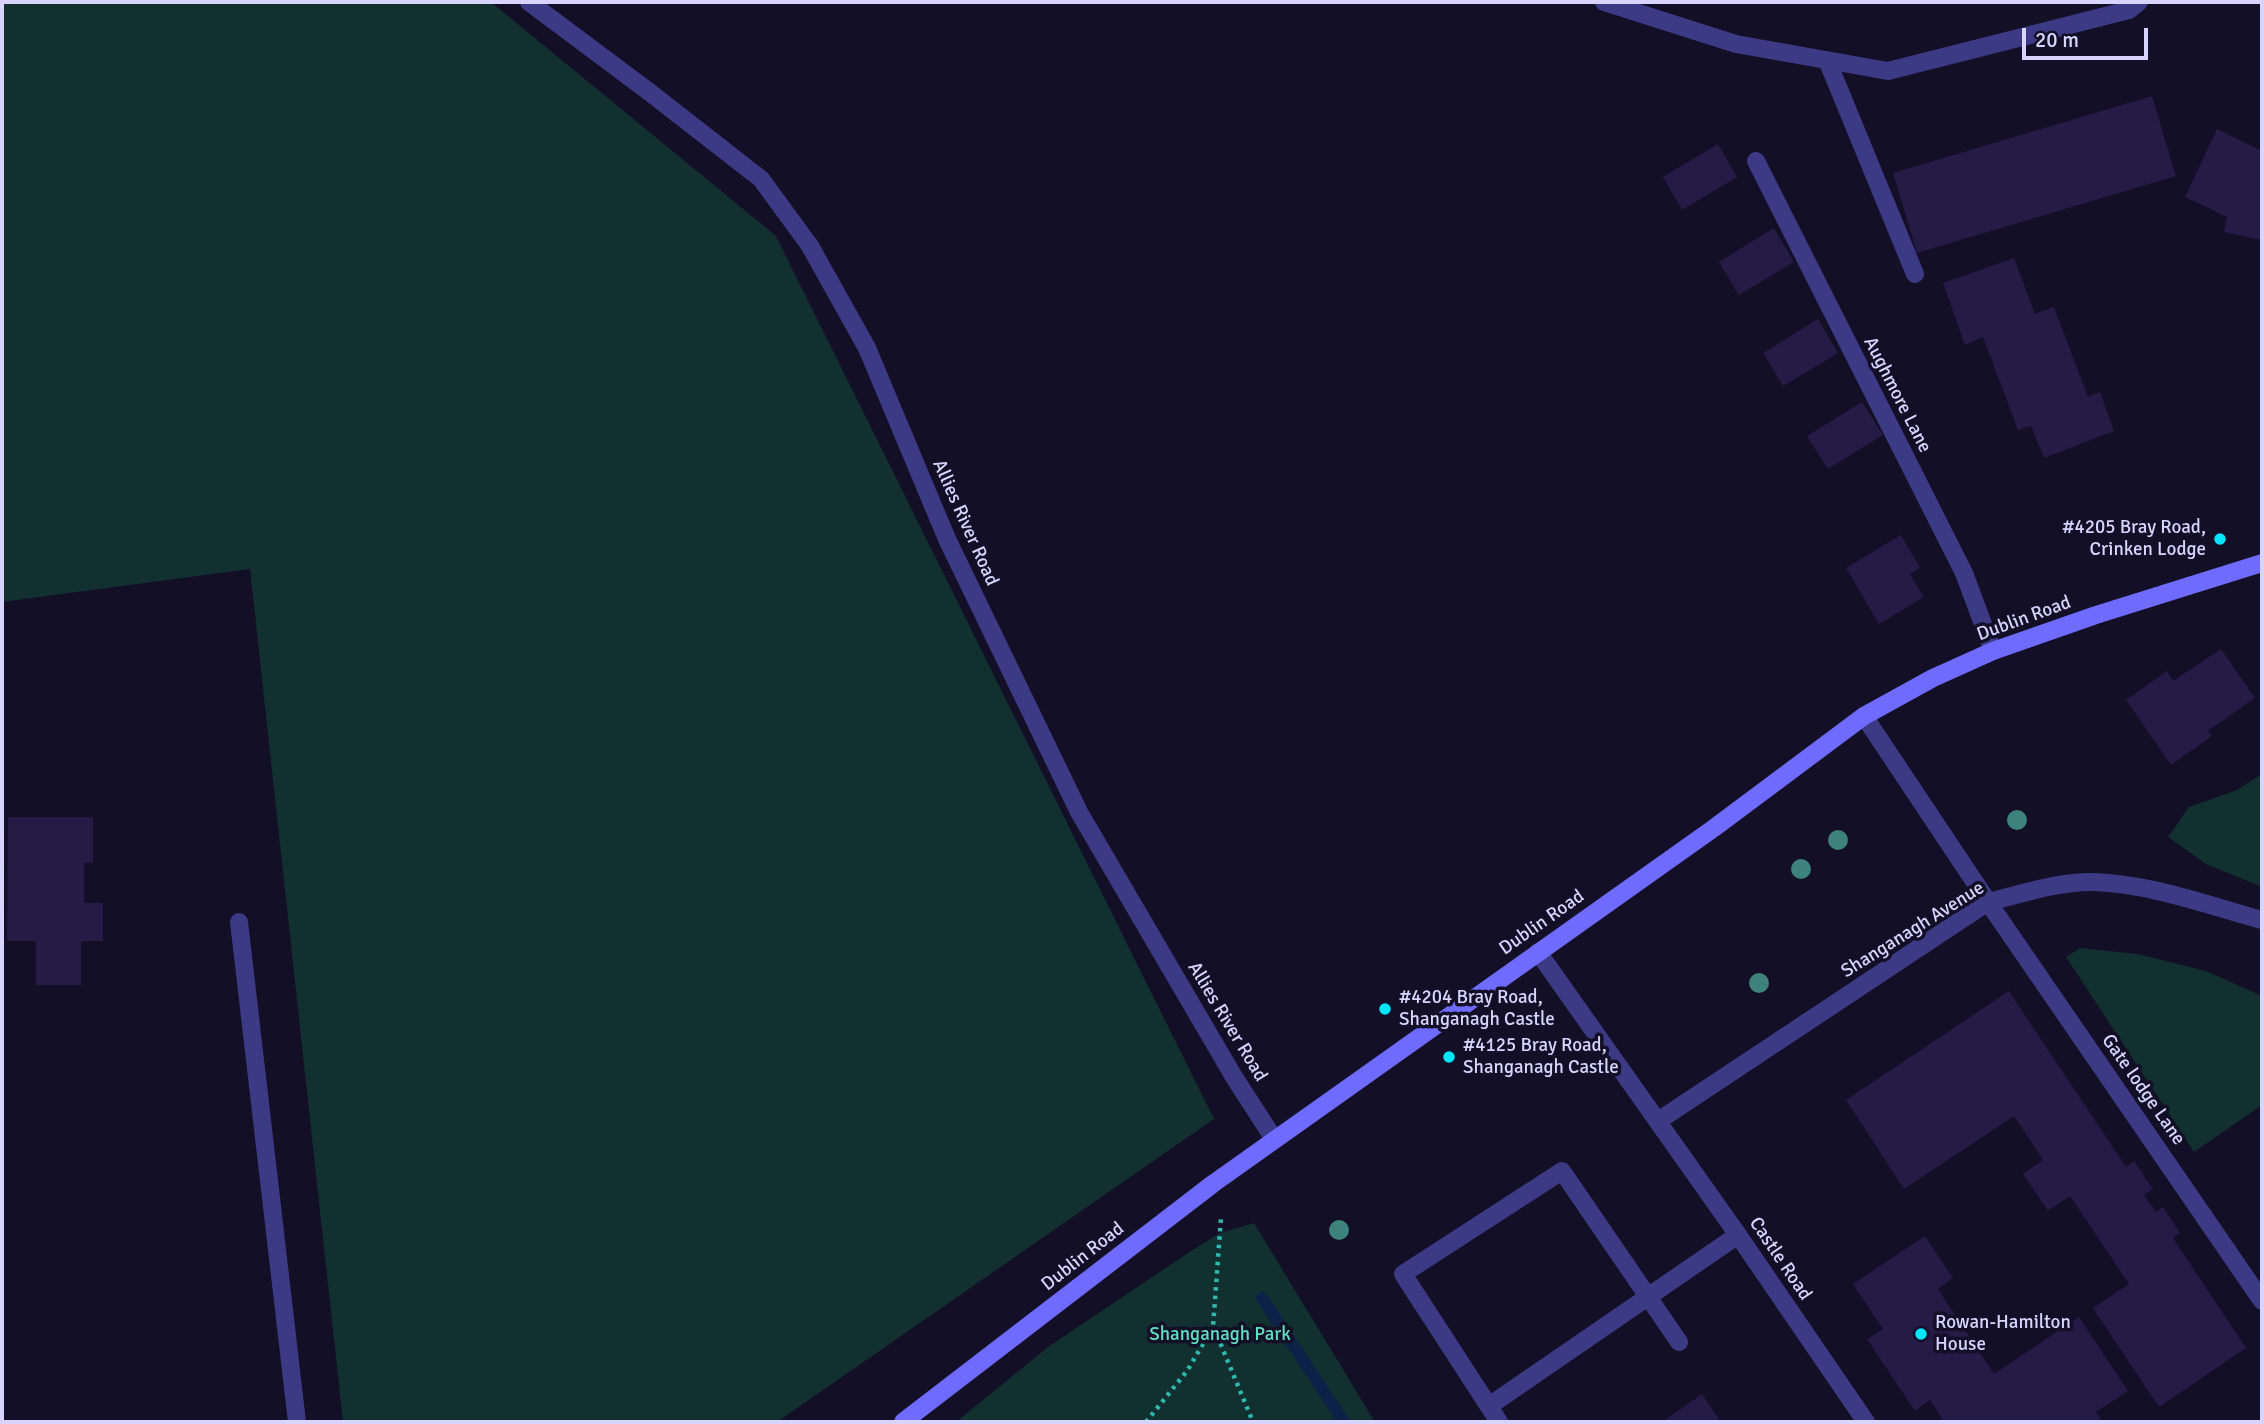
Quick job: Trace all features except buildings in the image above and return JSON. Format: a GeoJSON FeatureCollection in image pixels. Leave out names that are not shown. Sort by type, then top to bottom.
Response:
{"type":"FeatureCollection","features":[{"type":"Feature","properties":{"kind":"main road","name":"Dublin Road"},"geometry":{"type":"LineString","coordinates":[[903,1422],[1214,1183],[1714,828],[1864,716],[1933,678],[1993,651],[2096,615],[2262,563]]}},
{"type":"Feature","properties":{"kind":"street","name":"Allies River Road"},"geometry":{"type":"LineString","coordinates":[[529,2],[761,179],[810,246],[867,348],[947,538],[1079,812],[1234,1077],[1274,1139]]}},
{"type":"Feature","properties":{"kind":"street"},"geometry":{"type":"LineString","coordinates":[[1604,2],[1736,44],[1888,71],[2134,6]]}},
{"type":"Feature","properties":{"kind":"street"},"geometry":{"type":"LineString","coordinates":[[1827,60],[1915,274]]}},
{"type":"Feature","properties":{"kind":"street","name":"Aughmore Lane"},"geometry":{"type":"LineString","coordinates":[[1756,161],[1964,573],[1993,651]]}},
{"type":"Feature","properties":{"kind":"street","name":"Gate lodge Lane"},"geometry":{"type":"LineString","coordinates":[[1864,716],[1988,902],[2262,1301]]}},
{"type":"Feature","properties":{"kind":"street","name":"Shanganagh Avenue"},"geometry":{"type":"LineString","coordinates":[[1658,1121],[1988,902],[2049,887],[2092,882],[2147,888],[2262,920]]}},
{"type":"Feature","properties":{"kind":"street"},"geometry":{"type":"LineString","coordinates":[[239,922],[297,1422]]}},
{"type":"Feature","properties":{"kind":"street","name":"Castle Road"},"geometry":{"type":"LineString","coordinates":[[1538,952],[1866,1422]]}},
{"type":"Feature","properties":{"kind":"street"},"geometry":{"type":"LineString","coordinates":[[1499,1422],[1403,1274],[1562,1171],[1679,1342]]}},
{"type":"Feature","properties":{"kind":"street"},"geometry":{"type":"LineString","coordinates":[[1489,1406],[1738,1235]]}},
{"type":"Feature","properties":{"kind":"path"},"geometry":{"type":"LineString","coordinates":[[1146,1422],[1187,1371],[1213,1327],[1221,1212],[1214,1183]]}},
{"type":"Feature","properties":{"kind":"path"},"geometry":{"type":"LineString","coordinates":[[1213,1327],[1253,1422]]}},
{"type":"Feature","properties":{"kind":"green space"},"geometry":{"type":"Polygon","coordinates":[[[2,2],[491,2],[776,236],[1214,1119],[777,1422],[343,1422],[250,569],[2,602],[2,2]]]}},
{"type":"Feature","properties":{"kind":"green space"},"geometry":{"type":"Polygon","coordinates":[[[2262,774],[2262,887],[2206,864],[2168,837],[2189,807],[2237,790],[2262,774]]]}},
{"type":"Feature","properties":{"kind":"green space"},"geometry":{"type":"Polygon","coordinates":[[[2080,948],[2138,954],[2206,971],[2262,996],[2262,1105],[2194,1152],[2066,957],[2080,948]]]}},
{"type":"Feature","properties":{"kind":"green space","name":"Shanganagh Park"},"geometry":{"type":"Polygon","coordinates":[[[1254,1223],[1375,1422],[956,1422],[1048,1347],[1191,1251],[1220,1233],[1254,1223]]]}},
{"type":"Feature","properties":{"kind":"waterway"},"geometry":{"type":"LineString","coordinates":[[1262,1298],[1344,1422]]}},
{"type":"Feature","properties":{"kind":"place","name":"#4205 Bray Road, Crinken Lodge"},"geometry":{"type":"Point","coordinates":[2220,539]}},
{"type":"Feature","properties":{"kind":"place","name":"#4204 Bray Road, Shanganagh Castle"},"geometry":{"type":"Point","coordinates":[1385,1009]}},
{"type":"Feature","properties":{"kind":"place","name":"#4125 Bray Road, Shanganagh Castle"},"geometry":{"type":"Point","coordinates":[1449,1057]}},
{"type":"Feature","properties":{"kind":"place","name":"Rowan-Hamilton House"},"geometry":{"type":"Point","coordinates":[1921,1334]}}]}
